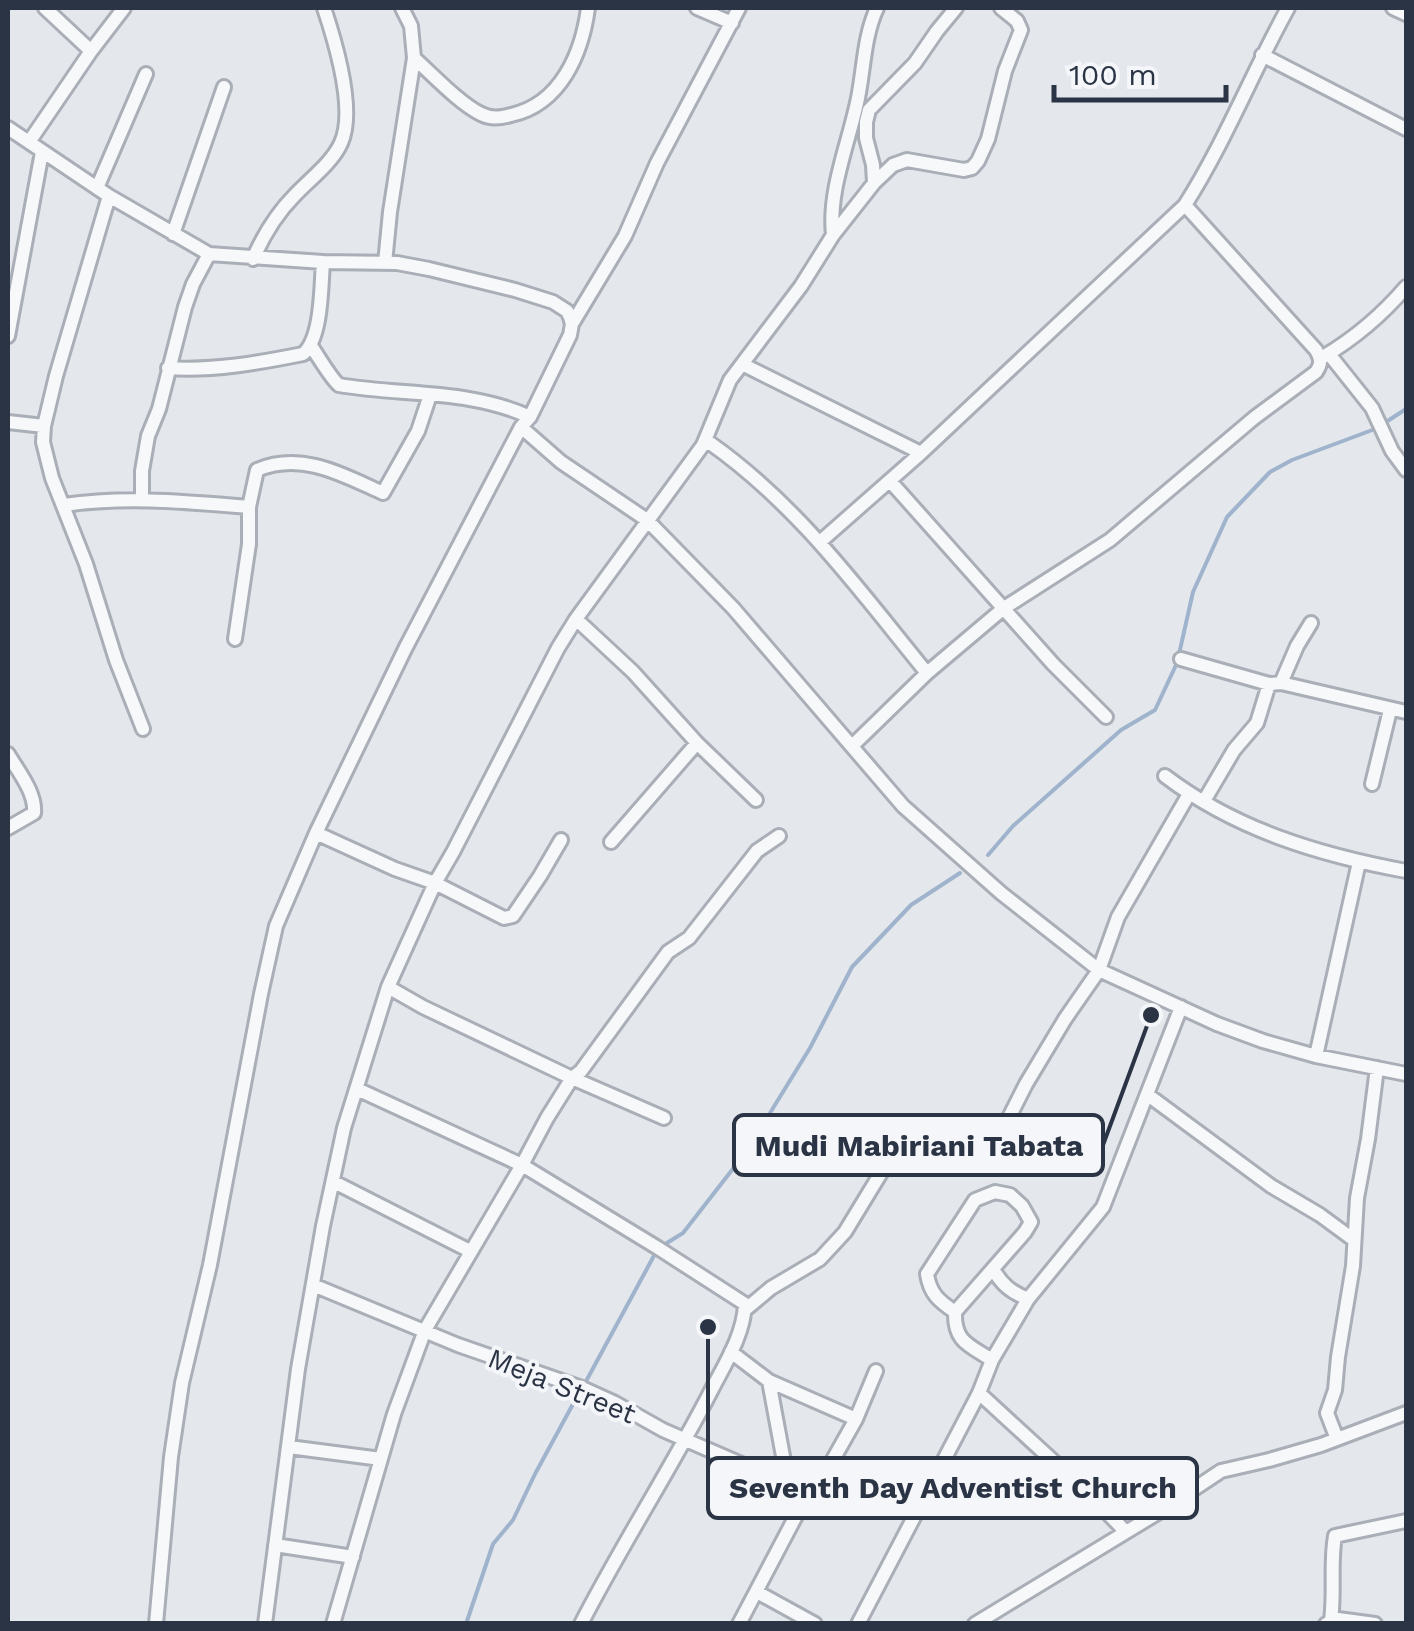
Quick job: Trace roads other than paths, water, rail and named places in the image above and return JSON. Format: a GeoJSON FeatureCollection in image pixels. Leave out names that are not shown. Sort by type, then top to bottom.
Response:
{"type":"FeatureCollection","features":[{"type":"Feature","properties":{"kind":"street"},"geometry":{"type":"LineString","coordinates":[[45,8],[91,51]]}},
{"type":"Feature","properties":{"kind":"street"},"geometry":{"type":"LineString","coordinates":[[29,142],[124,8]]}},
{"type":"Feature","properties":{"kind":"street"},"geometry":{"type":"LineString","coordinates":[[253,259],[279,212],[342,140],[345,102],[324,8]]}},
{"type":"Feature","properties":{"kind":"street"},"geometry":{"type":"LineString","coordinates":[[385,263],[414,58],[412,26],[402,8]]}},
{"type":"Feature","properties":{"kind":"street"},"geometry":{"type":"LineString","coordinates":[[414,58],[482,115],[498,119],[521,113],[560,85],[576,57],[588,8]]}},
{"type":"Feature","properties":{"kind":"street"},"geometry":{"type":"LineString","coordinates":[[697,8],[732,23]]}},
{"type":"Feature","properties":{"kind":"street"},"geometry":{"type":"LineString","coordinates":[[156,1624],[171,1458],[185,1367],[210,1265],[281,912],[405,649],[526,422],[572,324],[626,236],[657,163],[740,8]]}},
{"type":"Feature","properties":{"kind":"street"},"geometry":{"type":"LineString","coordinates":[[833,235],[832,212],[876,8]]}},
{"type":"Feature","properties":{"kind":"street"},"geometry":{"type":"LineString","coordinates":[[874,183],[866,138],[869,110],[915,63],[956,8]]}},
{"type":"Feature","properties":{"kind":"street"},"geometry":{"type":"LineString","coordinates":[[265,1624],[298,1369],[344,1128],[388,987],[434,883],[454,852],[558,648],[704,444],[730,380],[801,286],[833,235],[874,183],[894,165],[908,160],[964,170],[978,161],[1021,30],[1017,21],[1001,8]]}},
{"type":"Feature","properties":{"kind":"street"},"geometry":{"type":"LineString","coordinates":[[821,541],[921,453],[1185,205],[1207,170],[1288,8]]}},
{"type":"Feature","properties":{"kind":"street"},"geometry":{"type":"LineString","coordinates":[[1393,8],[1406,14]]}},
{"type":"Feature","properties":{"kind":"street"},"geometry":{"type":"LineString","coordinates":[[1262,54],[1406,129]]}},
{"type":"Feature","properties":{"kind":"street"},"geometry":{"type":"LineString","coordinates":[[143,729],[45,453],[44,426],[103,192],[146,74]]}},
{"type":"Feature","properties":{"kind":"street"},"geometry":{"type":"LineString","coordinates":[[173,234],[224,87]]}},
{"type":"Feature","properties":{"kind":"street"},"geometry":{"type":"LineString","coordinates":[[8,128],[103,192],[209,254],[429,269],[553,302],[567,311],[572,324]]}},
{"type":"Feature","properties":{"kind":"street"},"geometry":{"type":"LineString","coordinates":[[8,336],[12,280],[42,152]]}},
{"type":"Feature","properties":{"kind":"street"},"geometry":{"type":"LineString","coordinates":[[1185,205],[1372,408],[1392,451],[1406,470]]}},
{"type":"Feature","properties":{"kind":"street"},"geometry":{"type":"LineString","coordinates":[[142,500],[148,436],[193,284],[209,254]]}},
{"type":"Feature","properties":{"kind":"street"},"geometry":{"type":"LineString","coordinates":[[168,368],[248,364],[303,354],[311,346],[317,320],[323,262]]}},
{"type":"Feature","properties":{"kind":"street"},"geometry":{"type":"LineString","coordinates":[[852,746],[927,673],[1004,608],[1110,540],[1254,418],[1316,372],[1325,356],[1362,332],[1406,287]]}},
{"type":"Feature","properties":{"kind":"street"},"geometry":{"type":"LineString","coordinates":[[311,346],[339,386],[473,398],[505,405],[526,422],[560,462],[647,520],[733,608],[902,806],[1100,970],[1264,1042],[1406,1074]]}},
{"type":"Feature","properties":{"kind":"street"},"geometry":{"type":"LineString","coordinates":[[742,364],[921,453]]}},
{"type":"Feature","properties":{"kind":"street"},"geometry":{"type":"LineString","coordinates":[[235,639],[249,544],[249,506],[257,470],[305,463],[383,494],[418,431],[430,395]]}},
{"type":"Feature","properties":{"kind":"street"},"geometry":{"type":"LineString","coordinates":[[8,422],[44,426]]}},
{"type":"Feature","properties":{"kind":"street"},"geometry":{"type":"LineString","coordinates":[[704,444],[710,443],[766,486],[821,541],[927,673]]}},
{"type":"Feature","properties":{"kind":"street"},"geometry":{"type":"LineString","coordinates":[[890,481],[1053,664],[1106,717]]}},
{"type":"Feature","properties":{"kind":"street"},"geometry":{"type":"LineString","coordinates":[[64,506],[98,500],[249,506]]}},
{"type":"Feature","properties":{"kind":"street"},"geometry":{"type":"LineString","coordinates":[[576,619],[633,672],[697,744],[756,800]]}},
{"type":"Feature","properties":{"kind":"street"},"geometry":{"type":"LineString","coordinates":[[1204,801],[1234,750],[1257,724],[1311,623]]}},
{"type":"Feature","properties":{"kind":"street"},"geometry":{"type":"LineString","coordinates":[[1181,659],[1406,712]]}},
{"type":"Feature","properties":{"kind":"street"},"geometry":{"type":"LineString","coordinates":[[1372,784],[1390,710]]}},
{"type":"Feature","properties":{"kind":"street"},"geometry":{"type":"LineString","coordinates":[[611,842],[697,744]]}},
{"type":"Feature","properties":{"kind":"street"},"geometry":{"type":"LineString","coordinates":[[8,754],[34,799],[35,809],[8,828]]}},
{"type":"Feature","properties":{"kind":"street"},"geometry":{"type":"LineString","coordinates":[[1165,776],[1189,794],[1268,834],[1359,862],[1406,871]]}},
{"type":"Feature","properties":{"kind":"street"},"geometry":{"type":"LineString","coordinates":[[990,1155],[1026,1084],[1100,970],[1118,917],[1189,794]]}},
{"type":"Feature","properties":{"kind":"street"},"geometry":{"type":"LineString","coordinates":[[316,833],[434,883],[497,916],[510,918],[560,840]]}},
{"type":"Feature","properties":{"kind":"street"},"geometry":{"type":"LineString","coordinates":[[333,1624],[381,1459],[425,1330],[572,1078],[668,952],[689,938],[756,851],[779,836]]}},
{"type":"Feature","properties":{"kind":"street"},"geometry":{"type":"LineString","coordinates":[[1316,1056],[1359,862]]}},
{"type":"Feature","properties":{"kind":"street"},"geometry":{"type":"LineString","coordinates":[[388,987],[572,1078],[664,1118]]}},
{"type":"Feature","properties":{"kind":"street"},"geometry":{"type":"LineString","coordinates":[[858,1624],[979,1393],[992,1360],[1028,1299],[1103,1207],[1181,1008]]}},
{"type":"Feature","properties":{"kind":"street"},"geometry":{"type":"LineString","coordinates":[[1337,1439],[1328,1410],[1336,1390],[1353,1266],[1357,1198],[1377,1068]]}},
{"type":"Feature","properties":{"kind":"street"},"geometry":{"type":"LineString","coordinates":[[356,1089],[522,1166],[740,1300],[746,1309]]}},
{"type":"Feature","properties":{"kind":"street"},"geometry":{"type":"LineString","coordinates":[[1148,1096],[1271,1186],[1354,1240]]}},
{"type":"Feature","properties":{"kind":"street"},"geometry":{"type":"LineString","coordinates":[[581,1624],[686,1440],[731,1352],[746,1309],[771,1288],[820,1259],[845,1232],[890,1158]]}},
{"type":"Feature","properties":{"kind":"street"},"geometry":{"type":"LineString","coordinates":[[334,1182],[470,1252]]}},
{"type":"Feature","properties":{"kind":"street"},"geometry":{"type":"LineString","coordinates":[[955,1312],[929,1288],[927,1274],[975,1200],[995,1192],[1010,1195],[1022,1206],[1030,1222],[955,1312],[954,1328],[960,1338],[992,1360]]}},
{"type":"Feature","properties":{"kind":"street"},"geometry":{"type":"LineString","coordinates":[[992,1269],[1012,1292],[1028,1299]]}},
{"type":"Feature","properties":{"kind":"street","name":"Meja Street"},"geometry":{"type":"LineString","coordinates":[[313,1285],[458,1345],[582,1388],[686,1440],[808,1493]]}},
{"type":"Feature","properties":{"kind":"street"},"geometry":{"type":"LineString","coordinates":[[731,1352],[769,1382],[856,1420]]}},
{"type":"Feature","properties":{"kind":"street"},"geometry":{"type":"LineString","coordinates":[[739,1624],[808,1493],[826,1472],[856,1420],[876,1371]]}},
{"type":"Feature","properties":{"kind":"street"},"geometry":{"type":"LineString","coordinates":[[769,1382],[788,1483]]}},
{"type":"Feature","properties":{"kind":"street"},"geometry":{"type":"LineString","coordinates":[[979,1393],[1126,1532]]}},
{"type":"Feature","properties":{"kind":"street"},"geometry":{"type":"LineString","coordinates":[[975,1624],[1222,1471],[1337,1439],[1406,1413]]}},
{"type":"Feature","properties":{"kind":"street"},"geometry":{"type":"LineString","coordinates":[[289,1448],[381,1459]]}},
{"type":"Feature","properties":{"kind":"street"},"geometry":{"type":"LineString","coordinates":[[1375,1624],[1347,1619],[1328,1622],[1334,1591],[1334,1536],[1406,1521]]}},
{"type":"Feature","properties":{"kind":"street"},"geometry":{"type":"LineString","coordinates":[[275,1546],[353,1557]]}},
{"type":"Feature","properties":{"kind":"street"},"geometry":{"type":"LineString","coordinates":[[757,1592],[815,1624]]}},
{"type":"Feature","properties":{"kind":"waterway"},"geometry":{"type":"LineString","coordinates":[[1383,424],[1406,409]]}},
{"type":"Feature","properties":{"kind":"waterway"},"geometry":{"type":"LineString","coordinates":[[988,855],[1013,826],[1121,730],[1155,710],[1177,663],[1193,592],[1227,517],[1270,472],[1375,429]]}},
{"type":"Feature","properties":{"kind":"waterway"},"geometry":{"type":"LineString","coordinates":[[662,1246],[683,1233],[746,1152],[810,1048],[852,967],[911,905],[960,873]]}},
{"type":"Feature","properties":{"kind":"waterway"},"geometry":{"type":"LineString","coordinates":[[584,1385],[656,1252]]}},
{"type":"Feature","properties":{"kind":"waterway"},"geometry":{"type":"LineString","coordinates":[[466,1624],[493,1544],[513,1520],[579,1393]]}},
{"type":"Feature","properties":{"kind":"place","name":"Mudi Mabiriani Tabata"},"geometry":{"type":"Point","coordinates":[1151,1015]}},
{"type":"Feature","properties":{"kind":"place","name":"Seventh Day Adventist Church"},"geometry":{"type":"Point","coordinates":[708,1327]}}]}
